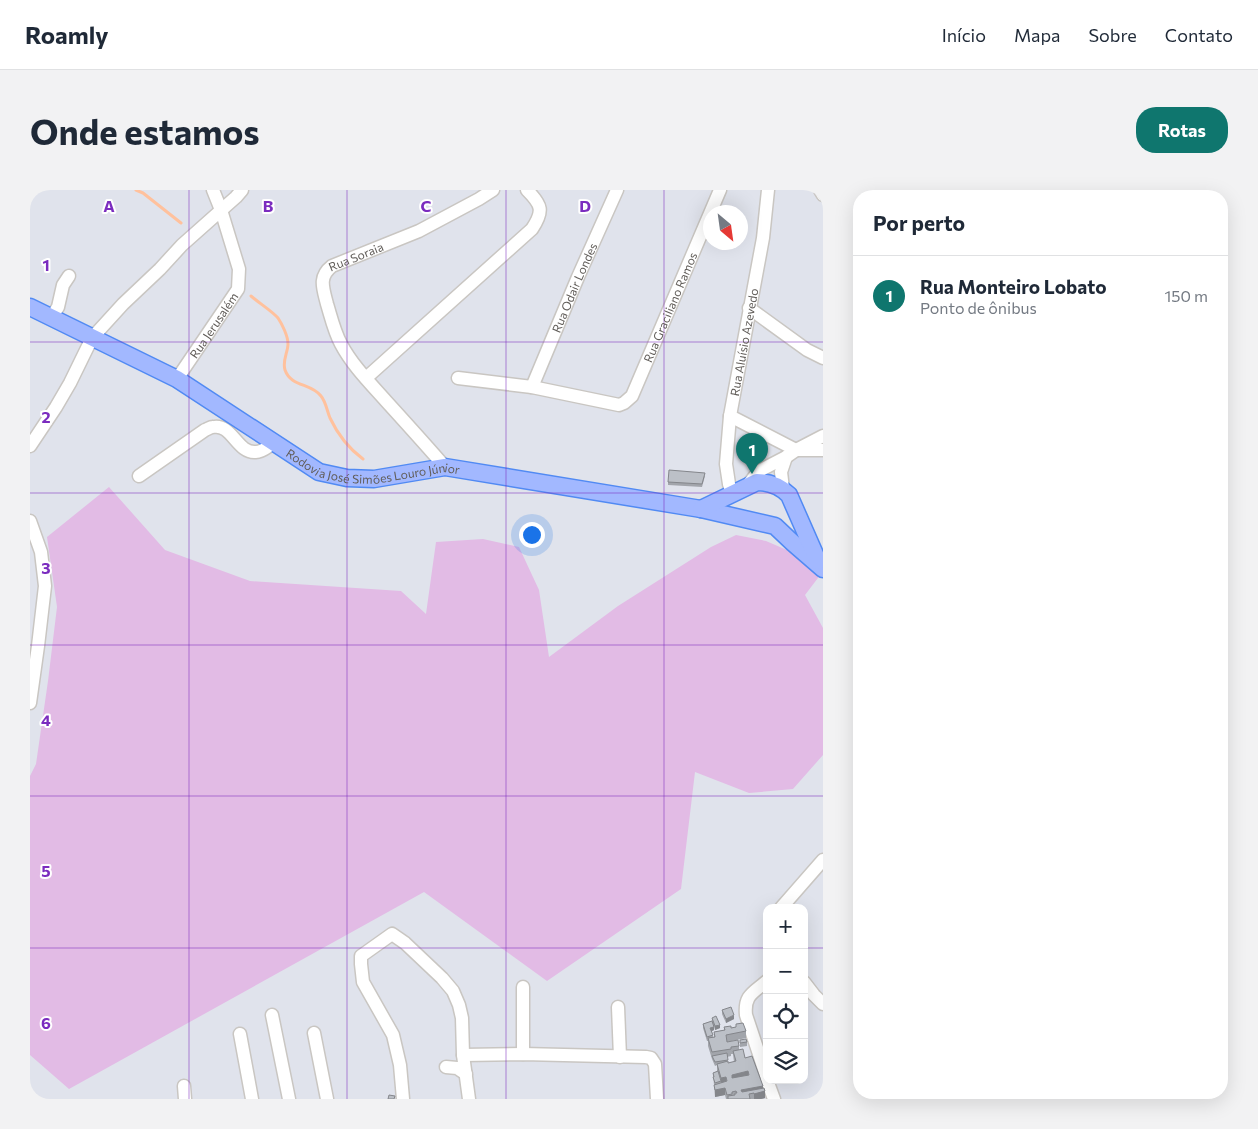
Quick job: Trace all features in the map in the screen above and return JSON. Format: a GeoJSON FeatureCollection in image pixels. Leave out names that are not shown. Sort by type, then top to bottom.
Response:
{"type":"FeatureCollection","features":[{"type":"Feature","properties":{"kind":"main road","name":"Rodovia José Simões Louro Júnior"},"geometry":{"type":"LineString","coordinates":[[30,306],[53,315],[76,330]]}},
{"type":"Feature","properties":{"kind":"main road","name":"Rodovia José Simões Louro Júnior"},"geometry":{"type":"LineString","coordinates":[[30,306],[176,379],[319,472],[347,478],[374,479],[445,467],[701,509],[775,526],[822,568]]}},
{"type":"Feature","properties":{"kind":"main road"},"geometry":{"type":"LineString","coordinates":[[701,509],[747,486],[757,482],[766,482],[786,492],[792,505],[789,518],[775,526]]}},
{"type":"Feature","properties":{"kind":"main road","name":"Rodovia José Simões Louro Júnior"},"geometry":{"type":"LineString","coordinates":[[786,492],[822,568]]}},
{"type":"Feature","properties":{"kind":"main road"},"geometry":{"type":"LineString","coordinates":[[732,494],[735,506],[741,517]]}},
{"type":"Feature","properties":{"kind":"street","name":"Rua Jerusalém"},"geometry":{"type":"LineString","coordinates":[[176,379],[238,289],[238,269],[221,210],[213,190]]}},
{"type":"Feature","properties":{"kind":"street"},"geometry":{"type":"LineString","coordinates":[[30,446],[61,399],[92,338],[182,245],[242,190]]}},
{"type":"Feature","properties":{"kind":"street","name":"Rua Soraia"},"geometry":{"type":"LineString","coordinates":[[445,467],[366,378],[341,344],[334,328],[325,295],[322,282],[323,275],[332,266],[419,231],[466,207],[493,190]]}},
{"type":"Feature","properties":{"kind":"street"},"geometry":{"type":"LineString","coordinates":[[366,378],[532,229],[537,222],[540,208],[535,198],[527,190]]}},
{"type":"Feature","properties":{"kind":"street","name":"Rua Odair Londes"},"geometry":{"type":"LineString","coordinates":[[532,387],[616,190]]}},
{"type":"Feature","properties":{"kind":"street","name":"Rua Graciliano Ramos"},"geometry":{"type":"LineString","coordinates":[[532,387],[618,405],[624,403],[632,396],[720,190]]}},
{"type":"Feature","properties":{"kind":"street","name":"Rua Aluísio Azevedo"},"geometry":{"type":"LineString","coordinates":[[732,494],[726,464],[730,416],[763,238],[768,190]]}},
{"type":"Feature","properties":{"kind":"street"},"geometry":{"type":"LineString","coordinates":[[820,190],[823,195]]}},
{"type":"Feature","properties":{"kind":"street"},"geometry":{"type":"LineString","coordinates":[[53,315],[58,307],[63,285],[69,276]]}},
{"type":"Feature","properties":{"kind":"street"},"geometry":{"type":"LineString","coordinates":[[749,308],[807,350],[823,358]]}},
{"type":"Feature","properties":{"kind":"street"},"geometry":{"type":"LineString","coordinates":[[458,378],[532,387]]}},
{"type":"Feature","properties":{"kind":"street"},"geometry":{"type":"LineString","coordinates":[[730,416],[791,454],[823,450]]}},
{"type":"Feature","properties":{"kind":"street"},"geometry":{"type":"LineString","coordinates":[[139,476],[205,430],[214,426],[223,428],[245,450],[254,453],[262,451],[274,443]]}},
{"type":"Feature","properties":{"kind":"street"},"geometry":{"type":"LineString","coordinates":[[747,486],[761,470],[823,436]]}},
{"type":"Feature","properties":{"kind":"street"},"geometry":{"type":"LineString","coordinates":[[786,492],[781,472],[791,454]]}},
{"type":"Feature","properties":{"kind":"street"},"geometry":{"type":"LineString","coordinates":[[30,521],[41,552],[44,586],[30,703]]}},
{"type":"Feature","properties":{"kind":"street"},"geometry":{"type":"LineString","coordinates":[[784,904],[823,860]]}},
{"type":"Feature","properties":{"kind":"street"},"geometry":{"type":"LineString","coordinates":[[403,1099],[400,1065],[393,1035],[364,982],[361,964],[361,956],[392,934],[405,943],[453,991],[462,1018],[469,1099]]}},
{"type":"Feature","properties":{"kind":"street"},"geometry":{"type":"LineString","coordinates":[[763,984],[747,998],[745,1006],[746,1015],[763,1067]]}},
{"type":"Feature","properties":{"kind":"street"},"geometry":{"type":"LineString","coordinates":[[523,987],[524,1054]]}},
{"type":"Feature","properties":{"kind":"street"},"geometry":{"type":"LineString","coordinates":[[808,987],[823,1004]]}},
{"type":"Feature","properties":{"kind":"street"},"geometry":{"type":"LineString","coordinates":[[618,1007],[620,1056]]}},
{"type":"Feature","properties":{"kind":"street"},"geometry":{"type":"LineString","coordinates":[[272,1014],[289,1099]]}},
{"type":"Feature","properties":{"kind":"street"},"geometry":{"type":"LineString","coordinates":[[314,1033],[328,1099]]}},
{"type":"Feature","properties":{"kind":"street"},"geometry":{"type":"LineString","coordinates":[[240,1034],[252,1099]]}},
{"type":"Feature","properties":{"kind":"street"},"geometry":{"type":"LineString","coordinates":[[464,1055],[524,1054],[651,1058],[655,1064],[657,1099]]}},
{"type":"Feature","properties":{"kind":"street"},"geometry":{"type":"LineString","coordinates":[[446,1067],[457,1068],[466,1074]]}},
{"type":"Feature","properties":{"kind":"street"},"geometry":{"type":"LineString","coordinates":[[769,1084],[774,1099]]}},
{"type":"Feature","properties":{"kind":"shaded area"},"geometry":{"type":"Polygon","coordinates":[[[109,487],[165,550],[250,581],[401,591],[426,614],[436,542],[483,539],[519,547],[539,590],[549,657],[618,606],[711,547],[736,535],[766,541],[801,556],[821,574],[805,595],[823,628],[823,755],[793,789],[749,793],[695,772],[681,889],[547,981],[424,892],[69,1089],[30,1055],[30,776],[36,764],[57,607],[47,537],[109,487]]]}},
{"type":"Feature","properties":{"kind":"building"},"geometry":{"type":"Polygon","coordinates":[[[669,470],[705,473],[702,484],[668,482],[669,470]]]}},
{"type":"Feature","properties":{"kind":"building"},"geometry":{"type":"Polygon","coordinates":[[[731,1007],[734,1015],[726,1019],[722,1010],[731,1007]]]}},
{"type":"Feature","properties":{"kind":"building"},"geometry":{"type":"Polygon","coordinates":[[[716,1016],[720,1025],[715,1026],[712,1018],[716,1016]]]}},
{"type":"Feature","properties":{"kind":"building"},"geometry":{"type":"Polygon","coordinates":[[[712,1021],[714,1027],[710,1028],[713,1035],[707,1037],[703,1024],[712,1021]]]}},
{"type":"Feature","properties":{"kind":"building"},"geometry":{"type":"Polygon","coordinates":[[[743,1023],[746,1031],[726,1035],[727,1042],[738,1040],[739,1046],[712,1052],[708,1038],[715,1037],[714,1032],[725,1030],[724,1027],[736,1027],[736,1024],[743,1023]]]}},
{"type":"Feature","properties":{"kind":"building"},"geometry":{"type":"Polygon","coordinates":[[[746,1039],[747,1042],[740,1043],[740,1040],[746,1039]]]}},
{"type":"Feature","properties":{"kind":"building"},"geometry":{"type":"Polygon","coordinates":[[[743,1049],[745,1058],[752,1056],[763,1086],[741,1090],[742,1092],[764,1088],[765,1091],[749,1094],[750,1099],[728,1099],[728,1096],[737,1093],[736,1091],[727,1095],[725,1088],[715,1090],[714,1085],[727,1081],[726,1077],[721,1078],[717,1064],[736,1061],[733,1051],[743,1049]],[[748,1071],[732,1075],[732,1078],[749,1075],[748,1071]]]}},
{"type":"Feature","properties":{"kind":"building"},"geometry":{"type":"Polygon","coordinates":[[[727,1053],[728,1060],[715,1062],[712,1056],[727,1053]]]}},
{"type":"Feature","properties":{"kind":"building"},"geometry":{"type":"Polygon","coordinates":[[[718,1071],[721,1081],[715,1083],[713,1073],[718,1071]]]}},
{"type":"Feature","properties":{"kind":"building"},"geometry":{"type":"Polygon","coordinates":[[[389,1095],[395,1096],[394,1099],[388,1099],[389,1095]]]}},
{"type":"Feature","properties":{"kind":"waterway"},"geometry":{"type":"LineString","coordinates":[[136,190],[143,193],[181,223]]}},
{"type":"Feature","properties":{"kind":"waterway"},"geometry":{"type":"LineString","coordinates":[[251,296],[275,315],[283,327],[288,341],[284,363],[288,375],[296,382],[312,389],[321,396],[336,430],[348,446],[363,459]]}},
{"type":"Feature","properties":{"kind":"place","name":"Rua Monteiro Lobato"},"geometry":{"type":"Point","coordinates":[752,474]}}]}
